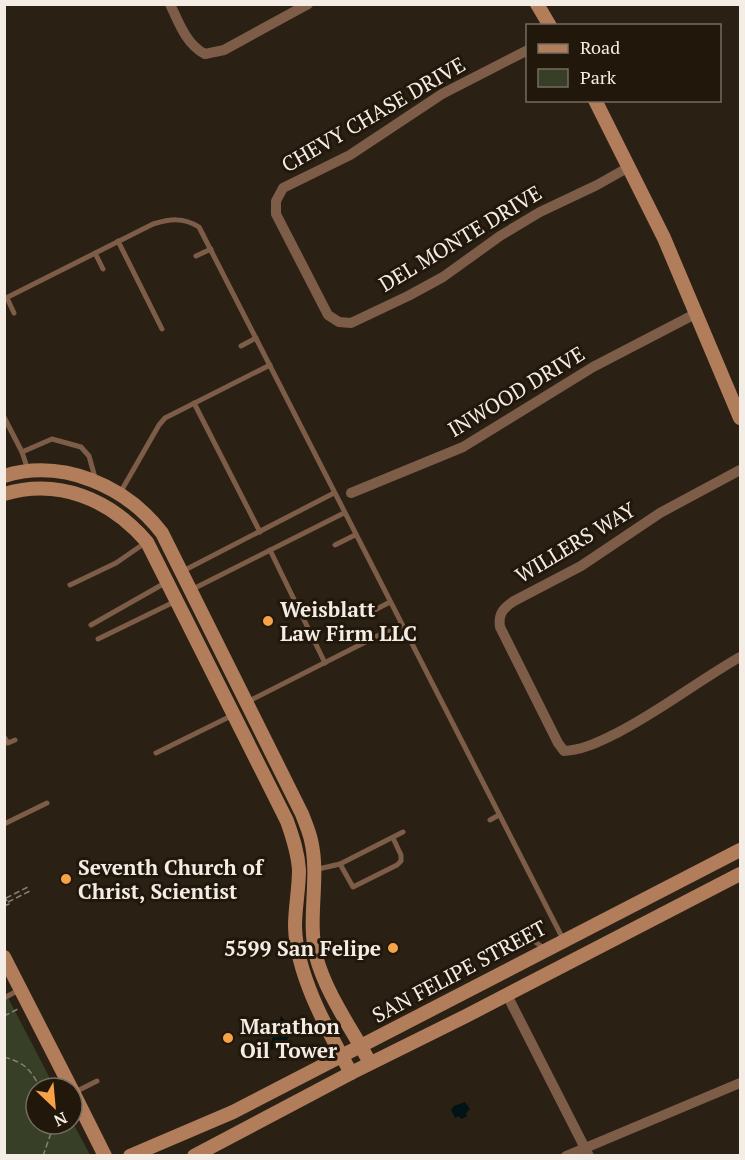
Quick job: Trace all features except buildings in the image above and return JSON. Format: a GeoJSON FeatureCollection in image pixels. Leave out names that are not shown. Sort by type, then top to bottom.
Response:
{"type":"FeatureCollection","features":[{"type":"Feature","properties":{"kind":"street"},"geometry":{"type":"LineString","coordinates":[[170,4],[185,36],[196,49],[205,54],[224,50],[308,4]]}},
{"type":"Feature","properties":{"kind":"street"},"geometry":{"type":"LineString","coordinates":[[537,4],[549,24]]}},
{"type":"Feature","properties":{"kind":"street","name":"CHEVY CHASE DRIVE"},"geometry":{"type":"LineString","coordinates":[[302,267],[276,214],[276,201],[283,188],[350,155],[442,94],[526,52]]}},
{"type":"Feature","properties":{"kind":"street"},"geometry":{"type":"LineString","coordinates":[[596,102],[664,238],[741,418]]}},
{"type":"Feature","properties":{"kind":"street","name":"DEL MONTE DRIVE"},"geometry":{"type":"LineString","coordinates":[[302,267],[328,315],[339,322],[351,323],[417,292],[540,212],[629,167]]}},
{"type":"Feature","properties":{"kind":"street","name":"INWOOD DRIVE"},"geometry":{"type":"LineString","coordinates":[[351,493],[463,447],[593,367],[697,313]]}},
{"type":"Feature","properties":{"kind":"street","name":"WILLERS WAY"},"geometry":{"type":"LineString","coordinates":[[741,470],[660,513],[581,566],[505,607],[499,618],[500,627],[528,685],[564,751],[576,750],[596,743],[636,723],[741,657]]}},
{"type":"Feature","properties":{"kind":"street"},"geometry":{"type":"LineString","coordinates":[[4,476],[52,471],[78,475],[120,494],[151,519],[162,532],[302,814],[311,840],[314,870],[312,927],[316,956],[328,987],[370,1063]]}},
{"type":"Feature","properties":{"kind":"street"},"geometry":{"type":"LineString","coordinates":[[4,494],[36,488],[72,492],[92,498],[134,527],[147,542],[287,821],[297,850],[299,871],[295,927],[301,960],[311,993],[351,1073]]}},
{"type":"Feature","properties":{"kind":"street"},"geometry":{"type":"LineString","coordinates":[[112,510],[120,494]]}},
{"type":"Feature","properties":{"kind":"street"},"geometry":{"type":"LineString","coordinates":[[234,714],[247,703]]}},
{"type":"Feature","properties":{"kind":"street","name":"SAN FELIPE STREET"},"geometry":{"type":"LineString","coordinates":[[130,1155],[233,1112],[741,850]]}},
{"type":"Feature","properties":{"kind":"street"},"geometry":{"type":"LineString","coordinates":[[299,871],[314,870]]}},
{"type":"Feature","properties":{"kind":"street"},"geometry":{"type":"LineString","coordinates":[[696,873],[705,892]]}},
{"type":"Feature","properties":{"kind":"street","name":"SAN FELIPE STREET"},"geometry":{"type":"LineString","coordinates":[[192,1155],[741,874]]}},
{"type":"Feature","properties":{"kind":"street"},"geometry":{"type":"LineString","coordinates":[[564,940],[574,959]]}},
{"type":"Feature","properties":{"kind":"street"},"geometry":{"type":"LineString","coordinates":[[4,957],[65,1076]]}},
{"type":"Feature","properties":{"kind":"street"},"geometry":{"type":"LineString","coordinates":[[507,995],[587,1151]]}},
{"type":"Feature","properties":{"kind":"street"},"geometry":{"type":"LineString","coordinates":[[566,1155],[587,1151],[741,1083]]}},
{"type":"Feature","properties":{"kind":"street"},"geometry":{"type":"LineString","coordinates":[[84,1114],[105,1155]]}},
{"type":"Feature","properties":{"kind":"lane"},"geometry":{"type":"LineString","coordinates":[[14,313],[6,299],[153,224],[177,219],[189,221],[199,227],[564,940]]}},
{"type":"Feature","properties":{"kind":"lane"},"geometry":{"type":"LineString","coordinates":[[118,241],[162,329]]}},
{"type":"Feature","properties":{"kind":"lane"},"geometry":{"type":"LineString","coordinates":[[196,256],[211,249]]}},
{"type":"Feature","properties":{"kind":"lane"},"geometry":{"type":"LineString","coordinates":[[95,253],[103,268]]}},
{"type":"Feature","properties":{"kind":"lane"},"geometry":{"type":"LineString","coordinates":[[241,346],[256,338]]}},
{"type":"Feature","properties":{"kind":"lane"},"geometry":{"type":"LineString","coordinates":[[120,494],[159,424],[171,414],[270,365]]}},
{"type":"Feature","properties":{"kind":"lane"},"geometry":{"type":"LineString","coordinates":[[194,403],[260,532]]}},
{"type":"Feature","properties":{"kind":"lane"},"geometry":{"type":"LineString","coordinates":[[4,417],[22,452],[29,472]]}},
{"type":"Feature","properties":{"kind":"lane"},"geometry":{"type":"LineString","coordinates":[[22,452],[52,439],[81,447],[89,456],[97,482]]}},
{"type":"Feature","properties":{"kind":"lane"},"geometry":{"type":"LineString","coordinates":[[182,572],[334,493]]}},
{"type":"Feature","properties":{"kind":"lane"},"geometry":{"type":"LineString","coordinates":[[191,590],[344,513]]}},
{"type":"Feature","properties":{"kind":"lane"},"geometry":{"type":"LineString","coordinates":[[335,545],[355,535]]}},
{"type":"Feature","properties":{"kind":"lane"},"geometry":{"type":"LineString","coordinates":[[70,585],[123,559],[147,542]]}},
{"type":"Feature","properties":{"kind":"lane"},"geometry":{"type":"LineString","coordinates":[[270,550],[325,663]]}},
{"type":"Feature","properties":{"kind":"lane"},"geometry":{"type":"LineString","coordinates":[[91,625],[168,582]]}},
{"type":"Feature","properties":{"kind":"lane"},"geometry":{"type":"LineString","coordinates":[[98,639],[177,600]]}},
{"type":"Feature","properties":{"kind":"lane"},"geometry":{"type":"LineString","coordinates":[[369,613],[390,602]]}},
{"type":"Feature","properties":{"kind":"lane"},"geometry":{"type":"LineString","coordinates":[[247,703],[401,624]]}},
{"type":"Feature","properties":{"kind":"lane"},"geometry":{"type":"LineString","coordinates":[[407,657],[416,653]]}},
{"type":"Feature","properties":{"kind":"lane"},"geometry":{"type":"LineString","coordinates":[[156,753],[234,714]]}},
{"type":"Feature","properties":{"kind":"lane"},"geometry":{"type":"LineString","coordinates":[[4,736],[8,743],[15,740]]}},
{"type":"Feature","properties":{"kind":"lane"},"geometry":{"type":"LineString","coordinates":[[4,824],[47,802]]}},
{"type":"Feature","properties":{"kind":"lane"},"geometry":{"type":"LineString","coordinates":[[490,820],[499,815]]}},
{"type":"Feature","properties":{"kind":"lane"},"geometry":{"type":"LineString","coordinates":[[314,870],[340,864],[403,832]]}},
{"type":"Feature","properties":{"kind":"lane"},"geometry":{"type":"LineString","coordinates":[[340,864],[353,887],[402,861],[393,838]]}},
{"type":"Feature","properties":{"kind":"lane"},"geometry":{"type":"LineString","coordinates":[[527,936],[547,950]]}},
{"type":"Feature","properties":{"kind":"lane"},"geometry":{"type":"LineString","coordinates":[[4,998],[21,989]]}},
{"type":"Feature","properties":{"kind":"lane"},"geometry":{"type":"LineString","coordinates":[[84,1086],[97,1081]]}},
{"type":"Feature","properties":{"kind":"path"},"geometry":{"type":"LineString","coordinates":[[8,902],[5,897],[30,886]]}},
{"type":"Feature","properties":{"kind":"path"},"geometry":{"type":"LineString","coordinates":[[4,906],[32,890]]}},
{"type":"Feature","properties":{"kind":"path"},"geometry":{"type":"LineString","coordinates":[[4,1016],[19,1009]]}},
{"type":"Feature","properties":{"kind":"path"},"geometry":{"type":"LineString","coordinates":[[4,1058],[19,1061],[33,1076]]}},
{"type":"Feature","properties":{"kind":"path"},"geometry":{"type":"LineString","coordinates":[[43,1155],[50,1136]]}},
{"type":"Feature","properties":{"kind":"green space"},"geometry":{"type":"Polygon","coordinates":[[[4,990],[49,1076],[24,1076],[24,1136],[80,1136],[90,1155],[5,1155],[4,990]]]}},
{"type":"Feature","properties":{"kind":"shaded area"},"geometry":{"type":"Polygon","coordinates":[[[281,1016],[289,1025],[289,1035],[282,1046],[268,1050],[281,1016]]]}},
{"type":"Feature","properties":{"kind":"shaded area"},"geometry":{"type":"Polygon","coordinates":[[[465,1102],[470,1109],[466,1113],[467,1116],[461,1119],[459,1116],[455,1118],[451,1110],[454,1106],[465,1102]]]}},
{"type":"Feature","properties":{"kind":"place","name":"Weisblatt Law Firm LLC"},"geometry":{"type":"Point","coordinates":[268,621]}},
{"type":"Feature","properties":{"kind":"place","name":"Seventh Church of Christ, Scientist"},"geometry":{"type":"Point","coordinates":[66,879]}},
{"type":"Feature","properties":{"kind":"place","name":"5599 San Felipe"},"geometry":{"type":"Point","coordinates":[393,948]}},
{"type":"Feature","properties":{"kind":"place","name":"Marathon Oil Tower"},"geometry":{"type":"Point","coordinates":[228,1038]}}]}
